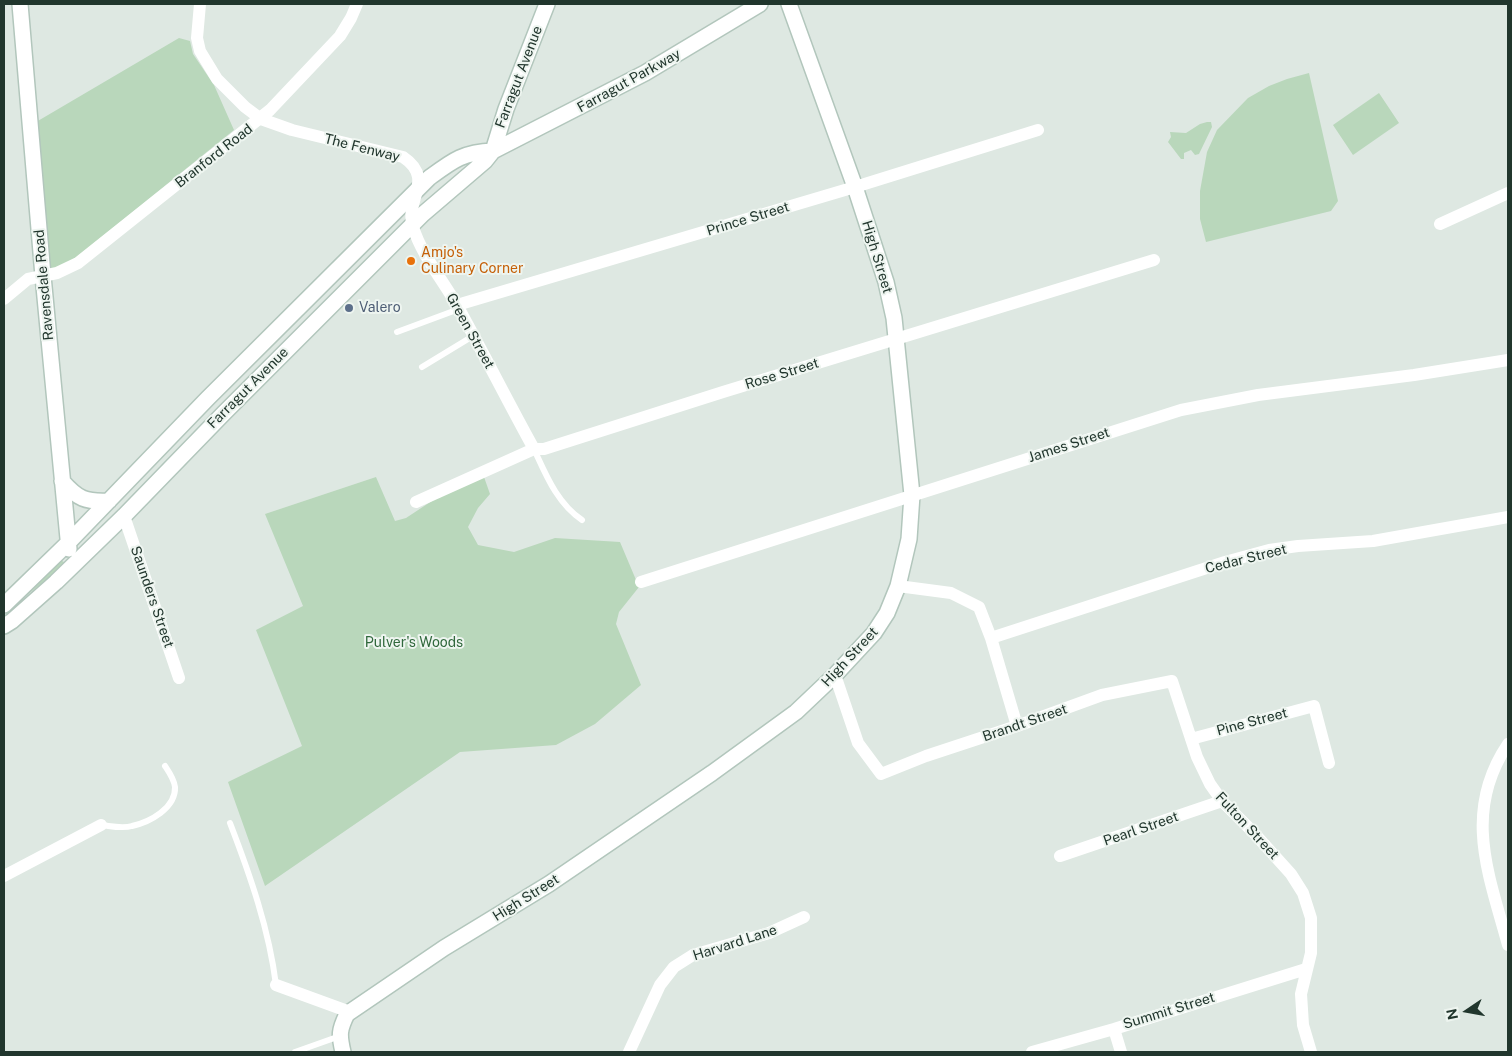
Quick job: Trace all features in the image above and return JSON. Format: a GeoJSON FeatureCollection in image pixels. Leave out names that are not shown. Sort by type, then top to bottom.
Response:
{"type":"FeatureCollection","features":[{"type":"Feature","properties":{"kind":"main road","name":"Ravensdale Road"},"geometry":{"type":"LineString","coordinates":[[20,4],[62,481],[68,543],[73,565]]}},
{"type":"Feature","properties":{"kind":"main road","name":"Farragut Avenue"},"geometry":{"type":"LineString","coordinates":[[4,626],[12,622],[124,516],[348,289],[412,219],[485,162],[493,151],[506,109],[547,4]]}},
{"type":"Feature","properties":{"kind":"main road","name":"Farragut Parkway"},"geometry":{"type":"LineString","coordinates":[[493,151],[630,81],[760,4]]}},
{"type":"Feature","properties":{"kind":"main road","name":"High Street"},"geometry":{"type":"LineString","coordinates":[[350,1012],[444,948],[549,884],[712,773],[796,712],[835,676],[874,633],[887,614],[898,586],[910,539],[912,496],[896,338],[886,282],[855,187],[789,4]]}},
{"type":"Feature","properties":{"kind":"main road","name":"Farragut Avenue"},"geometry":{"type":"LineString","coordinates":[[4,605],[68,543],[208,398],[429,178],[457,158],[476,151],[493,151]]}},
{"type":"Feature","properties":{"kind":"main road"},"geometry":{"type":"LineString","coordinates":[[333,274],[348,289]]}},
{"type":"Feature","properties":{"kind":"main road"},"geometry":{"type":"LineString","coordinates":[[296,310],[311,325]]}},
{"type":"Feature","properties":{"kind":"main road"},"geometry":{"type":"LineString","coordinates":[[208,398],[224,413]]}},
{"type":"Feature","properties":{"kind":"main road"},"geometry":{"type":"LineString","coordinates":[[62,481],[73,494],[82,499],[92,501],[109,500]]}},
{"type":"Feature","properties":{"kind":"main road"},"geometry":{"type":"LineString","coordinates":[[343,1052],[340,1036],[341,1026],[350,1012]]}},
{"type":"Feature","properties":{"kind":"street"},"geometry":{"type":"LineString","coordinates":[[200,4],[197,38],[205,61],[234,97],[260,119]]}},
{"type":"Feature","properties":{"kind":"street","name":"Branford Road"},"geometry":{"type":"LineString","coordinates":[[4,299],[28,279],[57,273],[78,263],[260,119],[340,36],[351,18],[356,4]]}},
{"type":"Feature","properties":{"kind":"street","name":"The Fenway"},"geometry":{"type":"LineString","coordinates":[[260,119],[292,130],[403,157],[415,167],[419,188]]}},
{"type":"Feature","properties":{"kind":"street","name":"Prince Street"},"geometry":{"type":"LineString","coordinates":[[458,307],[1038,130]]}},
{"type":"Feature","properties":{"kind":"street"},"geometry":{"type":"LineString","coordinates":[[412,219],[419,188]]}},
{"type":"Feature","properties":{"kind":"street"},"geometry":{"type":"LineString","coordinates":[[1440,224],[1508,193]]}},
{"type":"Feature","properties":{"kind":"street","name":"Green Street"},"geometry":{"type":"LineString","coordinates":[[412,219],[422,248],[458,307],[534,448]]}},
{"type":"Feature","properties":{"kind":"street","name":"Rose Street"},"geometry":{"type":"LineString","coordinates":[[416,502],[534,448],[544,448],[1154,260]]}},
{"type":"Feature","properties":{"kind":"street","name":"James Street"},"geometry":{"type":"LineString","coordinates":[[641,582],[1181,410],[1250,397],[1414,375],[1508,360]]}},
{"type":"Feature","properties":{"kind":"street","name":"Saunders Street"},"geometry":{"type":"LineString","coordinates":[[124,516],[180,678]]}},
{"type":"Feature","properties":{"kind":"street","name":"Cedar Street"},"geometry":{"type":"LineString","coordinates":[[992,638],[1225,562],[1270,550],[1298,546],[1373,541],[1508,517]]}},
{"type":"Feature","properties":{"kind":"street"},"geometry":{"type":"LineString","coordinates":[[898,586],[951,593],[979,608],[992,638],[1017,726]]}},
{"type":"Feature","properties":{"kind":"street","name":"Brandt Street"},"geometry":{"type":"LineString","coordinates":[[835,676],[858,743],[881,774],[926,756],[1102,695],[1172,681]]}},
{"type":"Feature","properties":{"kind":"street","name":"Fulton Street"},"geometry":{"type":"LineString","coordinates":[[1172,681],[1203,770],[1222,802],[1254,832],[1291,874],[1303,893],[1311,918],[1311,953],[1301,994],[1303,1024],[1311,1052]]}},
{"type":"Feature","properties":{"kind":"street","name":"Pine Street"},"geometry":{"type":"LineString","coordinates":[[1191,739],[1314,706],[1328,763]]}},
{"type":"Feature","properties":{"kind":"street"},"geometry":{"type":"LineString","coordinates":[[1508,744],[1495,768],[1481,822],[1485,862],[1508,945]]}},
{"type":"Feature","properties":{"kind":"street","name":"Pearl Street"},"geometry":{"type":"LineString","coordinates":[[1060,856],[1222,802]]}},
{"type":"Feature","properties":{"kind":"street"},"geometry":{"type":"LineString","coordinates":[[4,876],[101,825]]}},
{"type":"Feature","properties":{"kind":"street","name":"Harvard Lane"},"geometry":{"type":"LineString","coordinates":[[628,1052],[660,985],[674,967],[693,955],[769,933],[804,917]]}},
{"type":"Feature","properties":{"kind":"street","name":"Summit Street"},"geometry":{"type":"LineString","coordinates":[[1032,1052],[1114,1029],[1306,969]]}},
{"type":"Feature","properties":{"kind":"street"},"geometry":{"type":"LineString","coordinates":[[276,985],[350,1012]]}},
{"type":"Feature","properties":{"kind":"street"},"geometry":{"type":"LineString","coordinates":[[1114,1029],[1121,1052]]}},
{"type":"Feature","properties":{"kind":"lane"},"geometry":{"type":"LineString","coordinates":[[397,332],[458,307]]}},
{"type":"Feature","properties":{"kind":"lane"},"geometry":{"type":"LineString","coordinates":[[422,366],[474,336]]}},
{"type":"Feature","properties":{"kind":"lane"},"geometry":{"type":"LineString","coordinates":[[534,448],[550,482],[565,506],[582,520]]}},
{"type":"Feature","properties":{"kind":"lane"},"geometry":{"type":"LineString","coordinates":[[101,825],[120,828],[133,826],[167,808],[172,801],[175,789],[174,781],[165,766]]}},
{"type":"Feature","properties":{"kind":"lane"},"geometry":{"type":"LineString","coordinates":[[230,823],[244,858],[262,915],[273,960],[276,985]]}},
{"type":"Feature","properties":{"kind":"lane"},"geometry":{"type":"LineString","coordinates":[[296,1052],[340,1036]]}},
{"type":"Feature","properties":{"kind":"green space"},"geometry":{"type":"Polygon","coordinates":[[[179,38],[190,41],[193,54],[214,85],[234,130],[57,273],[43,276],[31,125],[179,38]]]}},
{"type":"Feature","properties":{"kind":"green space"},"geometry":{"type":"Polygon","coordinates":[[[1309,73],[1338,201],[1331,211],[1206,242],[1200,219],[1200,191],[1207,152],[1217,130],[1248,98],[1269,86],[1309,73]]]}},
{"type":"Feature","properties":{"kind":"green space"},"geometry":{"type":"Polygon","coordinates":[[[1379,93],[1399,123],[1353,155],[1333,125],[1379,93]]]}},
{"type":"Feature","properties":{"kind":"green space"},"geometry":{"type":"Polygon","coordinates":[[[1207,122],[1211,122],[1212,127],[1199,154],[1195,155],[1191,150],[1184,153],[1184,159],[1181,159],[1168,142],[1171,137],[1170,132],[1186,133],[1207,122]]]}},
{"type":"Feature","properties":{"kind":"green space","name":"Pulver's Woods"},"geometry":{"type":"Polygon","coordinates":[[[376,477],[395,521],[406,518],[444,493],[484,477],[490,494],[478,508],[468,527],[478,545],[514,552],[555,538],[620,542],[639,587],[619,612],[616,624],[641,685],[595,724],[556,745],[460,752],[265,886],[228,782],[302,746],[256,630],[303,606],[265,514],[376,477]]]}},
{"type":"Feature","properties":{"kind":"green space"},"geometry":{"type":"Polygon","coordinates":[[[60,560],[64,562],[62,567],[12,607],[60,560]]]}},
{"type":"Feature","properties":{"kind":"place","name":"Amjo's Culinary Corner"},"geometry":{"type":"Point","coordinates":[411,261]}},
{"type":"Feature","properties":{"kind":"place","name":"Valero"},"geometry":{"type":"Point","coordinates":[349,308]}}]}
